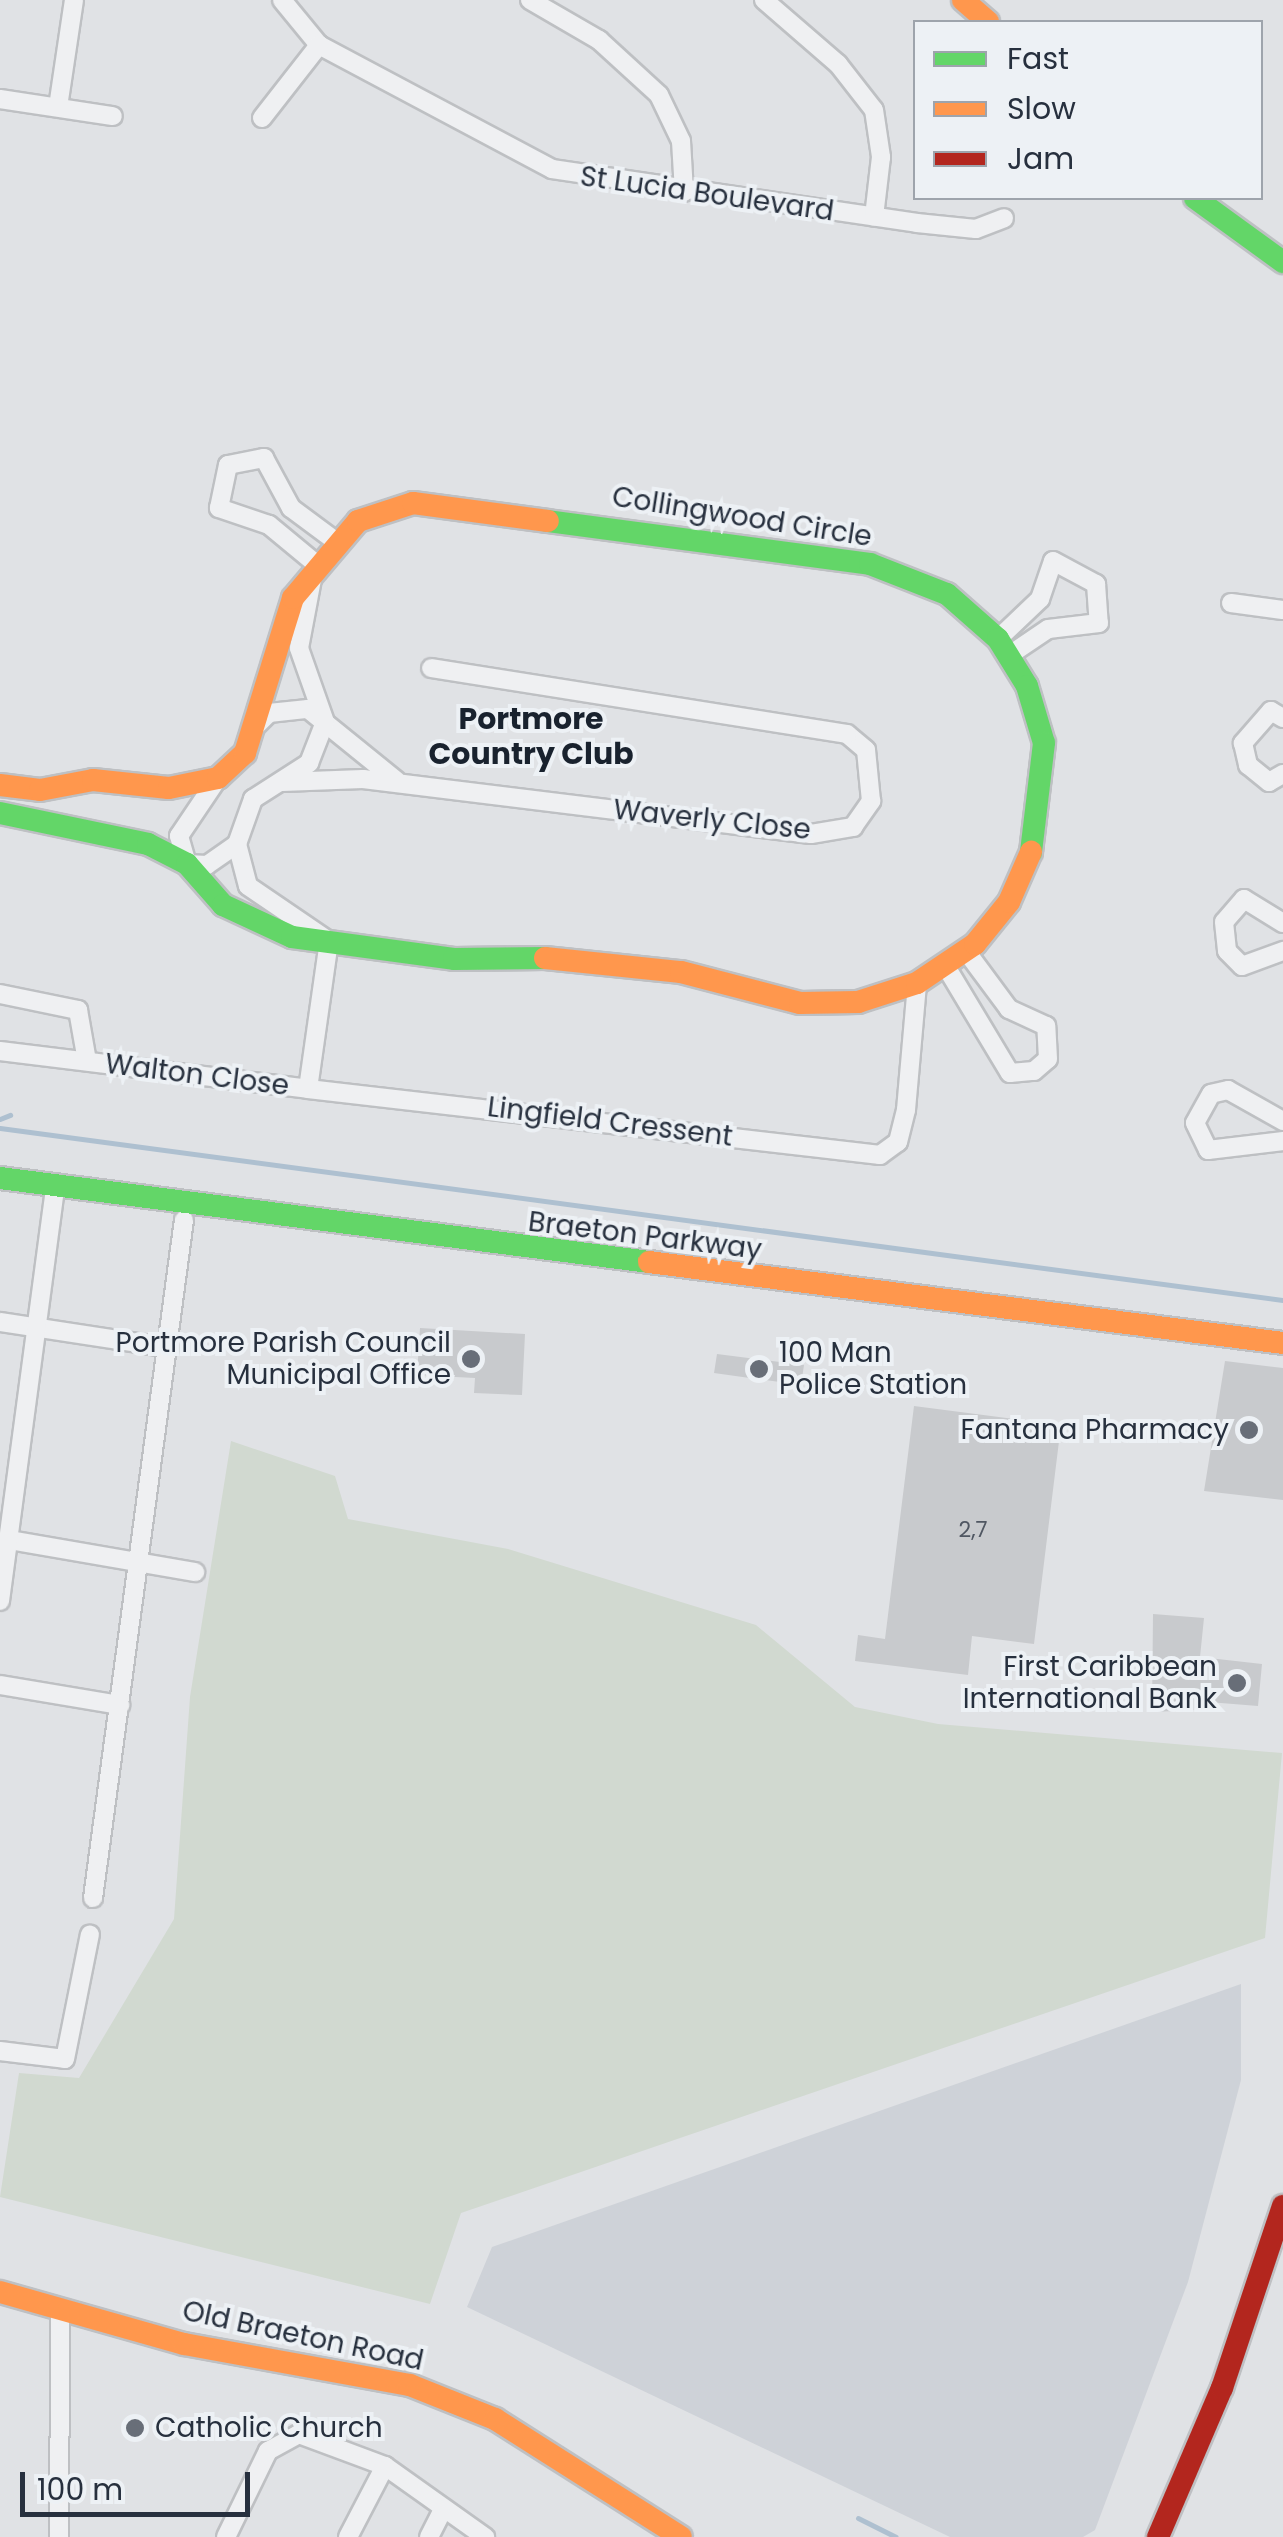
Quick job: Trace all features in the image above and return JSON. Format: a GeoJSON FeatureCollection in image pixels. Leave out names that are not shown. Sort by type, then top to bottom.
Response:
{"type":"FeatureCollection","features":[{"type":"Feature","properties":{"kind":"street"},"geometry":{"type":"LineString","coordinates":[[58,107],[74,0]]}},
{"type":"Feature","properties":{"kind":"street","name":"St Lucia Boulevard"},"geometry":{"type":"LineString","coordinates":[[282,0],[318,45],[552,169],[684,192],[976,229],[1004,218]]}},
{"type":"Feature","properties":{"kind":"street"},"geometry":{"type":"LineString","coordinates":[[530,0],[599,40],[659,95],[681,141],[684,192]]}},
{"type":"Feature","properties":{"kind":"street"},"geometry":{"type":"LineString","coordinates":[[764,0],[838,64],[874,110],[880,157],[874,217]]}},
{"type":"Feature","properties":{"kind":"street"},"geometry":{"type":"LineString","coordinates":[[963,0],[986,20]]}},
{"type":"Feature","properties":{"kind":"street"},"geometry":{"type":"LineString","coordinates":[[262,118],[318,45]]}},
{"type":"Feature","properties":{"kind":"street"},"geometry":{"type":"LineString","coordinates":[[0,98],[113,116]]}},
{"type":"Feature","properties":{"kind":"street"},"geometry":{"type":"LineString","coordinates":[[1198,200],[1283,262]]}},
{"type":"Feature","properties":{"kind":"street"},"geometry":{"type":"LineString","coordinates":[[218,778],[179,836],[188,864],[207,865],[237,844],[253,799],[309,764],[325,722],[300,648],[316,563],[291,537],[219,508],[228,465],[264,458],[291,508],[338,542]]}},
{"type":"Feature","properties":{"kind":"street","name":"Collingwood Circle"},"geometry":{"type":"LineString","coordinates":[[0,814],[114,834],[188,864],[223,904],[267,931],[454,959],[538,958],[681,972],[800,1003],[858,1002],[916,984],[966,950],[1010,902],[1043,802],[1044,743],[1003,647],[946,594],[870,564],[414,503],[358,522],[316,563],[292,598],[244,753],[218,778]]}},
{"type":"Feature","properties":{"kind":"street"},"geometry":{"type":"LineString","coordinates":[[1053,561],[1096,584],[1099,623],[1048,629],[1003,647],[1040,599],[1053,561]]}},
{"type":"Feature","properties":{"kind":"street"},"geometry":{"type":"LineString","coordinates":[[1231,603],[1283,610]]}},
{"type":"Feature","properties":{"kind":"street","name":"Waverly Close"},"geometry":{"type":"LineString","coordinates":[[282,782],[402,784],[811,834],[852,827],[871,801],[866,750],[847,734],[431,668]]}},
{"type":"Feature","properties":{"kind":"street"},"geometry":{"type":"LineString","coordinates":[[250,731],[286,711],[308,709],[402,784]]}},
{"type":"Feature","properties":{"kind":"street"},"geometry":{"type":"LineString","coordinates":[[1283,718],[1271,712],[1243,744],[1248,765],[1269,782],[1283,774]]}},
{"type":"Feature","properties":{"kind":"street"},"geometry":{"type":"LineString","coordinates":[[0,786],[40,790],[128,781],[169,788],[218,778]]}},
{"type":"Feature","properties":{"kind":"street","name":"Collingwood Circle"},"geometry":{"type":"LineString","coordinates":[[237,844],[248,886],[329,941]]}},
{"type":"Feature","properties":{"kind":"street"},"geometry":{"type":"LineString","coordinates":[[1283,923],[1244,898],[1224,922],[1227,951],[1242,966],[1283,952]]}},
{"type":"Feature","properties":{"kind":"street"},"geometry":{"type":"LineString","coordinates":[[308,1088],[329,941]]}},
{"type":"Feature","properties":{"kind":"street"},"geometry":{"type":"LineString","coordinates":[[945,964],[1010,1073],[1034,1071],[1048,1059],[1046,1026],[1009,1009],[966,950]]}},
{"type":"Feature","properties":{"kind":"street","name":"Lingfield Cressent"},"geometry":{"type":"LineString","coordinates":[[308,1088],[880,1155],[898,1142],[906,1110],[916,984]]}},
{"type":"Feature","properties":{"kind":"street","name":"Walton Close"},"geometry":{"type":"LineString","coordinates":[[0,994],[78,1010],[87,1062]]}},
{"type":"Feature","properties":{"kind":"street","name":"Walton Close"},"geometry":{"type":"LineString","coordinates":[[0,1051],[308,1088]]}},
{"type":"Feature","properties":{"kind":"street"},"geometry":{"type":"LineString","coordinates":[[1283,1121],[1228,1090],[1211,1094],[1195,1123],[1208,1150],[1283,1141]]}},
{"type":"Feature","properties":{"kind":"street","name":"Braeton Parkway"},"geometry":{"type":"LineString","coordinates":[[0,1178],[1283,1344]]}},
{"type":"Feature","properties":{"kind":"street"},"geometry":{"type":"LineString","coordinates":[[0,1600],[5,1528],[55,1187]]}},
{"type":"Feature","properties":{"kind":"street"},"geometry":{"type":"LineString","coordinates":[[94,1898],[184,1220]]}},
{"type":"Feature","properties":{"kind":"street"},"geometry":{"type":"LineString","coordinates":[[0,1322],[169,1348]]}},
{"type":"Feature","properties":{"kind":"street"},"geometry":{"type":"LineString","coordinates":[[5,1528],[195,1572]]}},
{"type":"Feature","properties":{"kind":"street"},"geometry":{"type":"LineString","coordinates":[[0,1685],[120,1704]]}},
{"type":"Feature","properties":{"kind":"street"},"geometry":{"type":"LineString","coordinates":[[0,2052],[65,2059],[90,1934]]}},
{"type":"Feature","properties":{"kind":"street"},"geometry":{"type":"LineString","coordinates":[[1158,2537],[1222,2388],[1283,2206]]}},
{"type":"Feature","properties":{"kind":"street","name":"Old Braeton Road"},"geometry":{"type":"LineString","coordinates":[[0,2292],[184,2344],[410,2385],[495,2419],[681,2537]]}},
{"type":"Feature","properties":{"kind":"street"},"geometry":{"type":"LineString","coordinates":[[59,2537],[60,2308]]}},
{"type":"Feature","properties":{"kind":"street"},"geometry":{"type":"LineString","coordinates":[[226,2537],[268,2452],[288,2436],[326,2438],[385,2466],[485,2537]]}},
{"type":"Feature","properties":{"kind":"street"},"geometry":{"type":"LineString","coordinates":[[348,2537],[385,2466]]}},
{"type":"Feature","properties":{"kind":"street"},"geometry":{"type":"LineString","coordinates":[[429,2537],[443,2509]]}},
{"type":"Feature","properties":{"kind":"shaded area"},"geometry":{"type":"Polygon","coordinates":[[[231,1441],[335,1476],[348,1519],[508,1549],[756,1625],[855,1707],[938,1724],[1282,1753],[1265,1938],[461,2213],[430,2304],[0,2197],[19,2073],[79,2078],[174,1919],[190,1697],[231,1441]]]}},
{"type":"Feature","properties":{"kind":"shaded area"},"geometry":{"type":"Polygon","coordinates":[[[1241,1984],[1241,2080],[1188,2282],[1095,2530],[1083,2537],[950,2537],[467,2307],[492,2247],[1241,1984]]]}},
{"type":"Feature","properties":{"kind":"building","name":"Portmore Parish Council Municipal Office"},"geometry":{"type":"Polygon","coordinates":[[[420,1328],[525,1334],[522,1395],[474,1393],[475,1378],[417,1375],[420,1328]]]}},
{"type":"Feature","properties":{"kind":"building","name":"100 Man Police Station"},"geometry":{"type":"Polygon","coordinates":[[[717,1354],[804,1365],[801,1385],[714,1373],[717,1354]]]}},
{"type":"Feature","properties":{"kind":"building","name":"Fantana Pharmacy"},"geometry":{"type":"Polygon","coordinates":[[[1225,1361],[1283,1368],[1283,1500],[1204,1491],[1225,1361]]]}},
{"type":"Feature","properties":{"kind":"building"},"geometry":{"type":"Polygon","coordinates":[[[914,1406],[1061,1425],[1034,1644],[972,1636],[968,1675],[855,1661],[858,1635],[885,1639],[914,1406]]]}},
{"type":"Feature","properties":{"kind":"building"},"geometry":{"type":"Polygon","coordinates":[[[1153,1614],[1204,1618],[1200,1657],[1262,1664],[1258,1706],[1196,1701],[1196,1710],[1152,1712],[1153,1614]]]}},
{"type":"Feature","properties":{"kind":"waterway"},"geometry":{"type":"LineString","coordinates":[[0,1119],[10,1115]]}},
{"type":"Feature","properties":{"kind":"waterway"},"geometry":{"type":"LineString","coordinates":[[0,1128],[1283,1300]]}},
{"type":"Feature","properties":{"kind":"waterway"},"geometry":{"type":"LineString","coordinates":[[858,2518],[896,2537]]}},
{"type":"Feature","properties":{"kind":"traffic: fast"},"geometry":{"type":"LineString","coordinates":[[1198,200],[1283,262]]}},
{"type":"Feature","properties":{"kind":"traffic: fast"},"geometry":{"type":"LineString","coordinates":[[548,521],[870,564],[947,594],[998,639],[1027,686],[1044,743],[1031,852]]}},
{"type":"Feature","properties":{"kind":"traffic: fast"},"geometry":{"type":"LineString","coordinates":[[0,813],[148,844],[187,864],[223,905],[292,937],[454,959],[545,958]]}},
{"type":"Feature","properties":{"kind":"traffic: fast"},"geometry":{"type":"LineString","coordinates":[[0,1178],[649,1262]]}},
{"type":"Feature","properties":{"kind":"traffic: slow"},"geometry":{"type":"LineString","coordinates":[[963,0],[986,20]]}},
{"type":"Feature","properties":{"kind":"traffic: slow"},"geometry":{"type":"LineString","coordinates":[[0,785],[40,790],[93,780],[169,788],[218,778],[245,753],[293,598],[358,521],[413,503],[548,521]]}},
{"type":"Feature","properties":{"kind":"traffic: slow"},"geometry":{"type":"LineString","coordinates":[[545,958],[681,972],[800,1003],[858,1002],[917,983],[975,944],[1009,902],[1031,852]]}},
{"type":"Feature","properties":{"kind":"traffic: slow"},"geometry":{"type":"LineString","coordinates":[[649,1262],[1283,1343]]}},
{"type":"Feature","properties":{"kind":"traffic: slow"},"geometry":{"type":"LineString","coordinates":[[0,2292],[184,2344],[410,2385],[495,2419],[681,2537]]}},
{"type":"Feature","properties":{"kind":"traffic: jam"},"geometry":{"type":"LineString","coordinates":[[1158,2537],[1222,2388],[1283,2206]]}},
{"type":"Feature","properties":{"kind":"place","name":"Portmore Parish Council Municipal Office"},"geometry":{"type":"Point","coordinates":[471,1359]}},
{"type":"Feature","properties":{"kind":"place","name":"100 Man Police Station"},"geometry":{"type":"Point","coordinates":[759,1369]}},
{"type":"Feature","properties":{"kind":"place","name":"Fantana Pharmacy"},"geometry":{"type":"Point","coordinates":[1249,1430]}},
{"type":"Feature","properties":{"kind":"place","name":"First Caribbean International Bank"},"geometry":{"type":"Point","coordinates":[1237,1683]}},
{"type":"Feature","properties":{"kind":"place","name":"Catholic Church"},"geometry":{"type":"Point","coordinates":[135,2428]}},
{"type":"Feature","properties":{"kind":"district","name":"Portmore Country Club"},"geometry":{"type":"Point","coordinates":[531,736]}}]}
